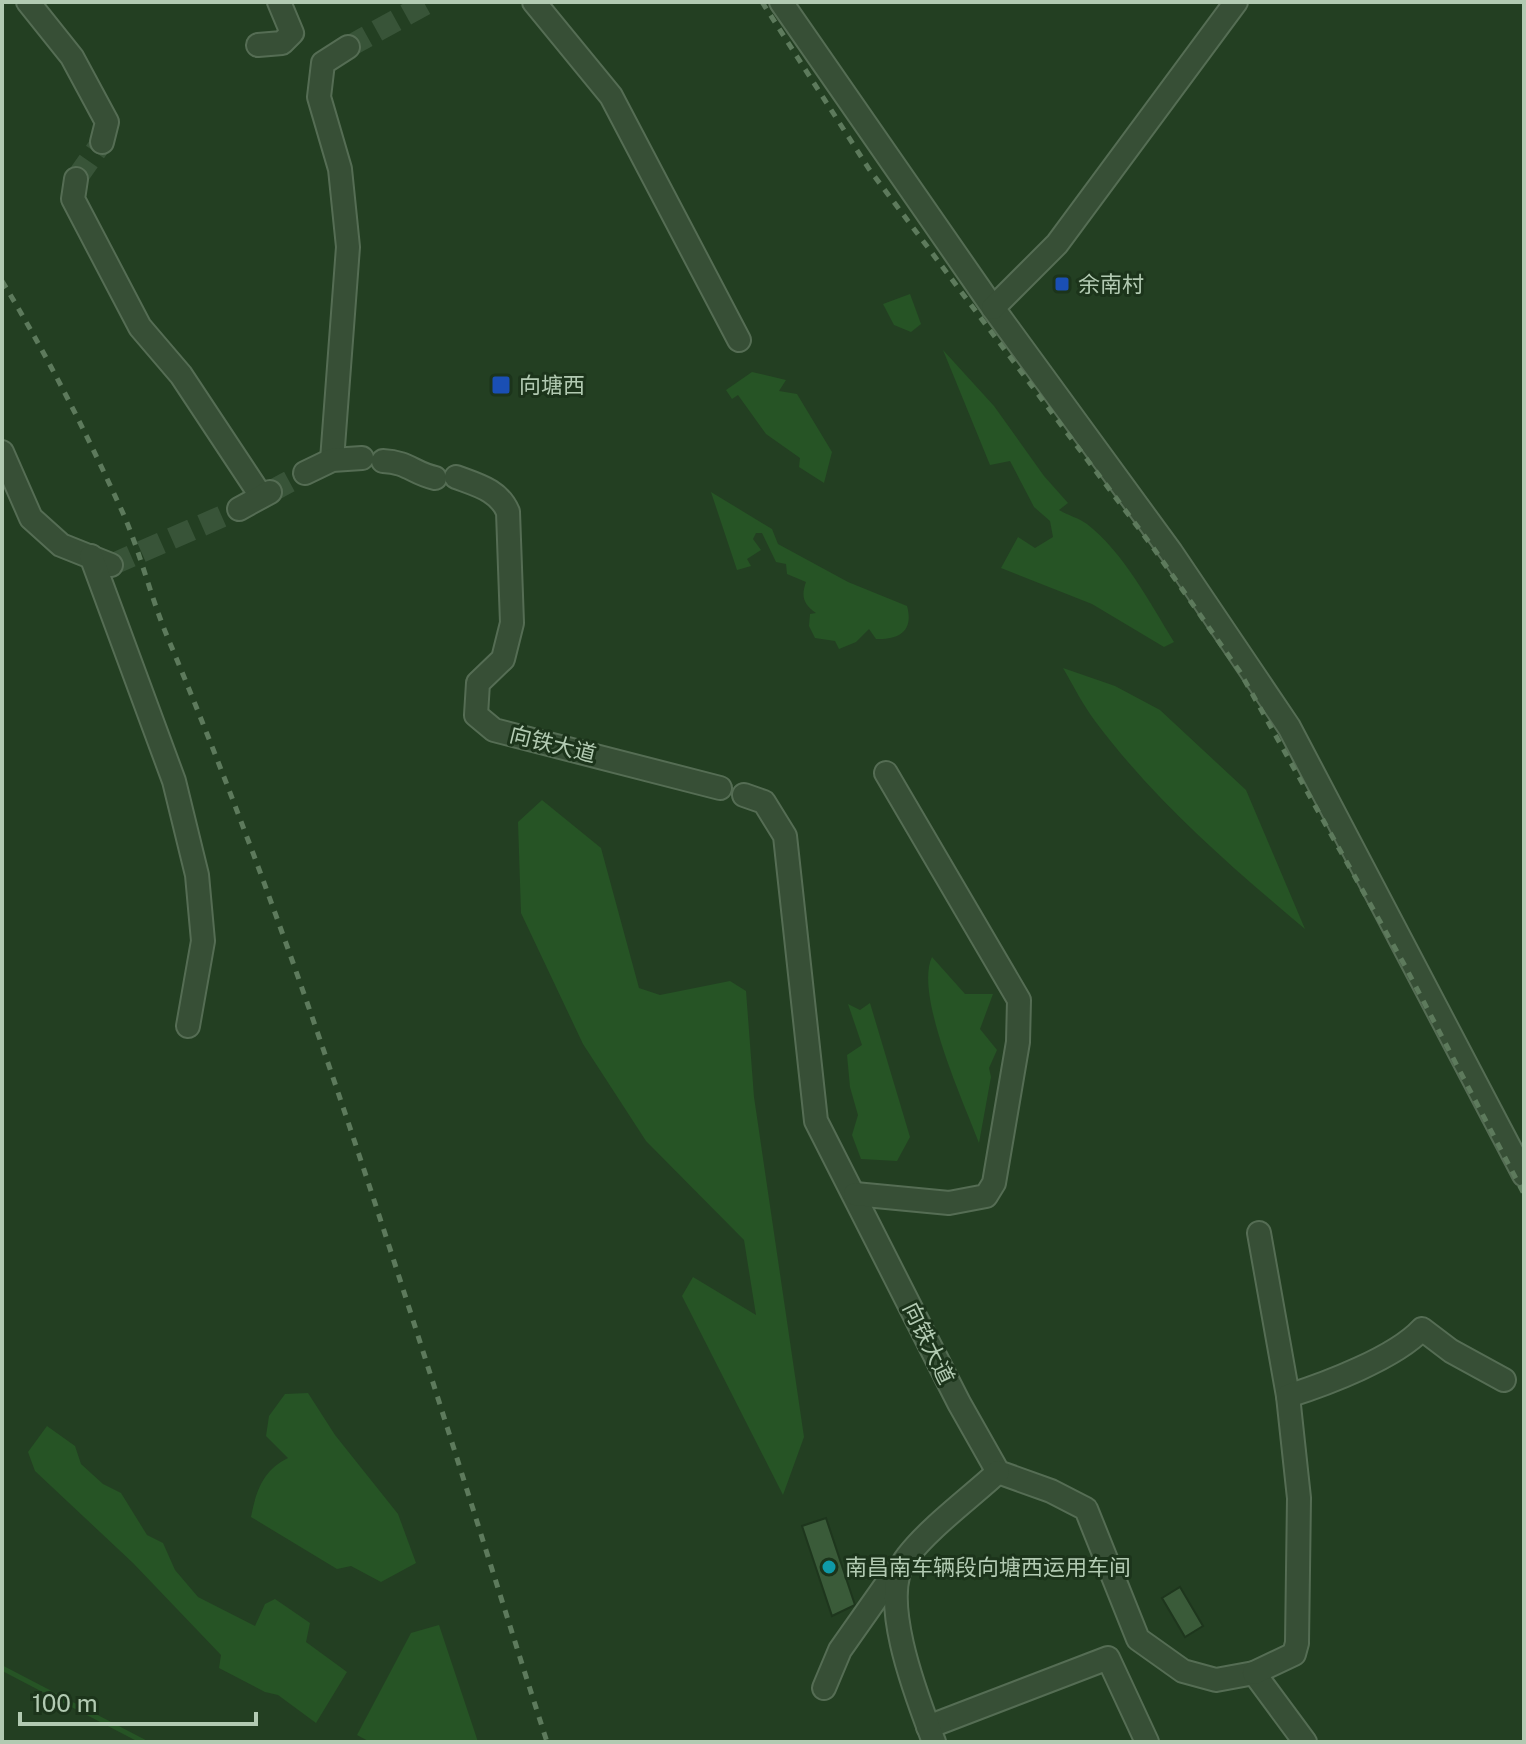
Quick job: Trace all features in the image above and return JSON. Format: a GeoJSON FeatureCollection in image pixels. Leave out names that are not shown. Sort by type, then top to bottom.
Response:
{"type":"FeatureCollection","features":[{"type":"Feature","properties":{"kind":"street"},"geometry":{"type":"LineString","coordinates":[[28,2],[72,57],[107,122],[102,142]]}},
{"type":"Feature","properties":{"kind":"street"},"geometry":{"type":"LineString","coordinates":[[258,45],[282,43],[292,33],[279,2]]}},
{"type":"Feature","properties":{"kind":"street"},"geometry":{"type":"LineString","coordinates":[[534,2],[611,96],[739,340]]}},
{"type":"Feature","properties":{"kind":"street"},"geometry":{"type":"LineString","coordinates":[[781,2],[993,308],[1171,552],[1289,727],[1524,1175]]}},
{"type":"Feature","properties":{"kind":"street"},"geometry":{"type":"LineString","coordinates":[[993,308],[1057,244],[1236,2]]}},
{"type":"Feature","properties":{"kind":"street"},"geometry":{"type":"LineString","coordinates":[[332,460],[348,247],[340,169],[319,97],[323,63],[348,47]]}},
{"type":"Feature","properties":{"kind":"street"},"geometry":{"type":"LineString","coordinates":[[76,179],[73,199],[140,327],[181,375],[266,494],[239,509]]}},
{"type":"Feature","properties":{"kind":"street"},"geometry":{"type":"LineString","coordinates":[[3,459],[31,518],[61,545],[101,560],[174,781],[197,875],[203,941],[188,1026]]}},
{"type":"Feature","properties":{"kind":"street","name":"向铁大道"},"geometry":{"type":"LineString","coordinates":[[305,473],[332,460],[408,464],[421,475],[486,488],[504,501],[508,512],[512,623],[503,659],[478,683],[476,715],[494,730],[720,788]]}},
{"type":"Feature","properties":{"kind":"street"},"geometry":{"type":"LineString","coordinates":[[855,1194],[949,1203],[986,1196],[994,1183],[1018,1042],[1019,1000],[886,773]]}},
{"type":"Feature","properties":{"kind":"street","name":"向铁大道"},"geometry":{"type":"LineString","coordinates":[[744,795],[764,802],[785,836],[816,1121],[959,1403],[998,1472]]}},
{"type":"Feature","properties":{"kind":"street"},"geometry":{"type":"LineString","coordinates":[[824,1688],[840,1650],[905,1558],[998,1472],[1051,1491],[1086,1509],[1138,1639],[1159,1657],[1183,1671],[1216,1680],[1254,1673],[1294,1654],[1297,1643],[1299,1498],[1288,1396],[1259,1233]]}},
{"type":"Feature","properties":{"kind":"street"},"geometry":{"type":"LineString","coordinates":[[1288,1396],[1317,1387],[1398,1347],[1422,1329],[1451,1351],[1504,1380]]}},
{"type":"Feature","properties":{"kind":"street"},"geometry":{"type":"LineString","coordinates":[[905,1558],[896,1589],[897,1620],[931,1735],[1108,1658],[1147,1742]]}},
{"type":"Feature","properties":{"kind":"street"},"geometry":{"type":"LineString","coordinates":[[1254,1673],[1305,1742]]}},
{"type":"Feature","properties":{"kind":"shaded area"},"geometry":{"type":"Polygon","coordinates":[[[910,294],[921,324],[911,332],[894,325],[883,304],[910,294]]]}},
{"type":"Feature","properties":{"kind":"shaded area"},"geometry":{"type":"Polygon","coordinates":[[[943,350],[994,406],[1044,476],[1068,503],[1059,510],[1087,524],[1113,549],[1174,642],[1164,647],[1092,604],[1001,568],[1018,537],[1035,548],[1053,537],[1050,521],[1034,507],[1010,461],[990,465],[943,350]]]}},
{"type":"Feature","properties":{"kind":"shaded area"},"geometry":{"type":"Polygon","coordinates":[[[752,372],[786,380],[779,391],[797,394],[832,452],[824,483],[799,467],[800,458],[766,434],[738,395],[732,399],[726,390],[752,372]]]}},
{"type":"Feature","properties":{"kind":"shaded area"},"geometry":{"type":"Polygon","coordinates":[[[711,492],[772,529],[778,544],[848,582],[907,606],[909,615],[906,628],[898,636],[884,639],[876,639],[869,629],[856,642],[839,649],[835,641],[815,638],[809,626],[810,614],[816,613],[804,599],[806,582],[787,574],[786,564],[776,562],[762,533],[756,533],[753,539],[761,550],[747,559],[751,566],[737,570],[711,492]]]}},
{"type":"Feature","properties":{"kind":"shaded area"},"geometry":{"type":"Polygon","coordinates":[[[1063,668],[1115,686],[1160,710],[1246,790],[1305,929],[1221,856],[1142,778],[1095,721],[1063,668]]]}},
{"type":"Feature","properties":{"kind":"shaded area"},"geometry":{"type":"Polygon","coordinates":[[[542,800],[601,848],[639,988],[660,995],[730,981],[746,991],[754,1097],[804,1437],[783,1495],[682,1296],[693,1277],[756,1315],[744,1240],[646,1141],[583,1044],[521,913],[518,822],[542,800]]]}},
{"type":"Feature","properties":{"kind":"shaded area"},"geometry":{"type":"Polygon","coordinates":[[[932,957],[965,994],[993,994],[980,1029],[997,1050],[989,1068],[991,1077],[979,1143],[935,1022],[928,974],[932,957]]]}},
{"type":"Feature","properties":{"kind":"shaded area"},"geometry":{"type":"Polygon","coordinates":[[[870,1003],[910,1137],[897,1161],[861,1159],[852,1135],[858,1115],[850,1087],[847,1055],[862,1045],[848,1004],[860,1010],[870,1003]]]}},
{"type":"Feature","properties":{"kind":"shaded area"},"geometry":{"type":"Polygon","coordinates":[[[308,1393],[335,1435],[398,1514],[416,1563],[381,1582],[351,1566],[337,1569],[251,1517],[262,1482],[272,1469],[288,1458],[266,1436],[269,1416],[285,1394],[308,1393]]]}},
{"type":"Feature","properties":{"kind":"shaded area"},"geometry":{"type":"Polygon","coordinates":[[[47,1426],[75,1446],[81,1464],[103,1484],[121,1493],[147,1535],[163,1543],[175,1570],[198,1597],[255,1626],[265,1604],[275,1599],[310,1623],[306,1642],[347,1672],[316,1723],[278,1695],[265,1692],[219,1668],[221,1655],[133,1563],[35,1471],[28,1452],[47,1426]]]}},
{"type":"Feature","properties":{"kind":"shaded area"},"geometry":{"type":"Polygon","coordinates":[[[439,1625],[478,1742],[370,1742],[357,1735],[411,1633],[439,1625]]]}},
{"type":"Feature","properties":{"kind":"building","name":"南昌南车辆段向塘西运用车间"},"geometry":{"type":"Polygon","coordinates":[[[826,1518],[855,1605],[832,1616],[802,1526],[826,1518]]]}},
{"type":"Feature","properties":{"kind":"building"},"geometry":{"type":"Polygon","coordinates":[[[1180,1587],[1203,1626],[1185,1637],[1162,1598],[1180,1587]]]}},
{"type":"Feature","properties":{"kind":"waterway"},"geometry":{"type":"LineString","coordinates":[[2,1668],[144,1742]]}},
{"type":"Feature","properties":{"kind":"tunnel"},"geometry":{"type":"LineString","coordinates":[[348,47],[429,2]]}},
{"type":"Feature","properties":{"kind":"tunnel"},"geometry":{"type":"LineString","coordinates":[[76,179],[102,142]]}},
{"type":"Feature","properties":{"kind":"tunnel"},"geometry":{"type":"LineString","coordinates":[[270,492],[305,473]]}},
{"type":"Feature","properties":{"kind":"tunnel"},"geometry":{"type":"LineString","coordinates":[[111,565],[239,509]]}},
{"type":"Feature","properties":{"kind":"railway"},"geometry":{"type":"LineString","coordinates":[[762,2],[869,169],[1152,546],[1240,672],[1405,966],[1524,1194]]}},
{"type":"Feature","properties":{"kind":"railway"},"geometry":{"type":"LineString","coordinates":[[2,281],[65,394],[122,511],[161,620],[222,771],[369,1185],[547,1742]]}},
{"type":"Feature","properties":{"kind":"place","name":"余南村"},"geometry":{"type":"Point","coordinates":[1062,284]}},
{"type":"Feature","properties":{"kind":"place","name":"向塘西"},"geometry":{"type":"Point","coordinates":[501,385]}},
{"type":"Feature","properties":{"kind":"place","name":"南昌南车辆段向塘西运用车间"},"geometry":{"type":"Point","coordinates":[829,1567]}}]}
